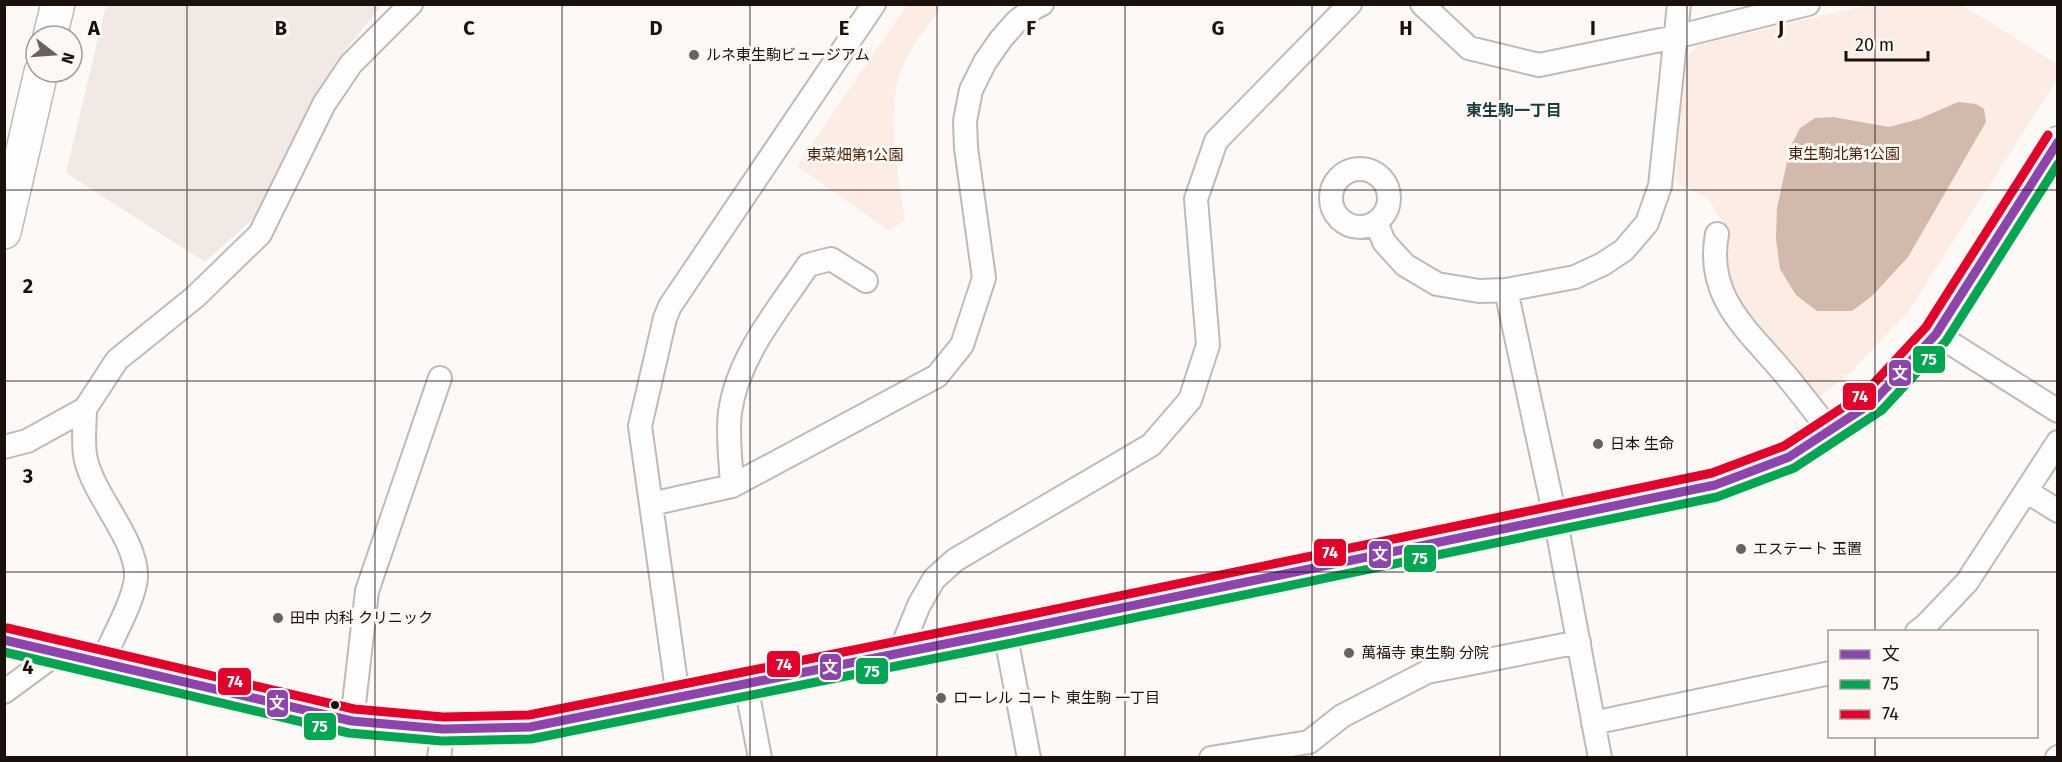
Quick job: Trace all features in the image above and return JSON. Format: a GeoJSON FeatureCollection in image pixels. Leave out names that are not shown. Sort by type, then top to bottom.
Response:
{"type":"FeatureCollection","features":[{"type":"Feature","properties":{"kind":"main road"},"geometry":{"type":"LineString","coordinates":[[53,24],[58,4]]}},
{"type":"Feature","properties":{"kind":"main road"},"geometry":{"type":"LineString","coordinates":[[4,232],[38,84]]}},
{"type":"Feature","properties":{"kind":"street"},"geometry":{"type":"LineString","coordinates":[[4,447],[27,441],[85,409],[117,360],[195,297],[260,234],[324,104],[351,64],[411,4]]}},
{"type":"Feature","properties":{"kind":"street"},"geometry":{"type":"LineString","coordinates":[[678,697],[640,426],[665,318],[670,306],[874,4]]}},
{"type":"Feature","properties":{"kind":"street"},"geometry":{"type":"LineString","coordinates":[[651,504],[732,486],[937,376],[962,345],[984,278],[966,148],[965,121],[971,90],[985,62],[1001,39],[1016,22],[1042,4]]}},
{"type":"Feature","properties":{"kind":"street"},"geometry":{"type":"LineString","coordinates":[[900,652],[919,605],[934,579],[955,561],[1150,445],[1190,400],[1208,345],[1196,200],[1216,141],[1350,4]]}},
{"type":"Feature","properties":{"kind":"street"},"geometry":{"type":"LineString","coordinates":[[1422,4],[1469,48],[1539,65],[1675,37],[1808,4]]}},
{"type":"Feature","properties":{"kind":"street"},"geometry":{"type":"LineString","coordinates":[[1376,222],[1384,242],[1405,265],[1437,284],[1479,291],[1506,290],[1575,277],[1603,264],[1624,250],[1647,223],[1660,186],[1679,4]]}},
{"type":"Feature","properties":{"kind":"street"},"geometry":{"type":"LineString","coordinates":[[4,640],[352,721],[443,729],[530,727],[746,685],[1715,485],[1789,457],[1873,402],[1936,334],[2058,141]]}},
{"type":"Feature","properties":{"kind":"street"},"geometry":{"type":"LineString","coordinates":[[1717,234],[1713,254],[1720,288],[1733,315],[1785,374],[1830,431]]}},
{"type":"Feature","properties":{"kind":"street"},"geometry":{"type":"LineString","coordinates":[[732,486],[730,412],[737,383],[748,356],[808,265],[831,259],[866,280]]}},
{"type":"Feature","properties":{"kind":"street"},"geometry":{"type":"LineString","coordinates":[[1506,290],[1554,517],[1600,758]]}},
{"type":"Feature","properties":{"kind":"street"},"geometry":{"type":"LineString","coordinates":[[1936,334],[2058,411]]}},
{"type":"Feature","properties":{"kind":"street"},"geometry":{"type":"LineString","coordinates":[[352,721],[367,591],[440,378]]}},
{"type":"Feature","properties":{"kind":"street"},"geometry":{"type":"LineString","coordinates":[[85,409],[85,458],[95,485],[133,554],[136,578],[128,605],[101,664]]}},
{"type":"Feature","properties":{"kind":"street"},"geometry":{"type":"LineString","coordinates":[[1920,630],[1967,582],[2058,442]]}},
{"type":"Feature","properties":{"kind":"street"},"geometry":{"type":"LineString","coordinates":[[2026,491],[2058,511]]}},
{"type":"Feature","properties":{"kind":"street"},"geometry":{"type":"LineString","coordinates":[[1005,632],[1029,758]]}},
{"type":"Feature","properties":{"kind":"street"},"geometry":{"type":"LineString","coordinates":[[1211,758],[1309,742],[1342,716],[1427,672],[1579,642]]}},
{"type":"Feature","properties":{"kind":"street"},"geometry":{"type":"LineString","coordinates":[[4,692],[57,653]]}},
{"type":"Feature","properties":{"kind":"street"},"geometry":{"type":"LineString","coordinates":[[1593,723],[1828,673]]}},
{"type":"Feature","properties":{"kind":"street"},"geometry":{"type":"LineString","coordinates":[[746,685],[760,758]]}},
{"type":"Feature","properties":{"kind":"street"},"geometry":{"type":"LineString","coordinates":[[439,758],[443,729]]}},
{"type":"Feature","properties":{"kind":"shaded area"},"geometry":{"type":"Polygon","coordinates":[[[106,5],[382,5],[344,52],[305,112],[257,215],[205,262],[66,173],[106,5]]]}},
{"type":"Feature","properties":{"kind":"shaded area"},"geometry":{"type":"Polygon","coordinates":[[[1958,102],[1976,104],[1984,109],[1986,122],[1908,257],[1872,296],[1852,311],[1817,311],[1796,295],[1780,269],[1776,239],[1777,208],[1790,148],[1800,128],[1815,118],[1833,117],[1889,127],[1919,119],[1958,102]]]}},
{"type":"Feature","properties":{"kind":"green space","name":"東菜畑第1公園"},"geometry":{"type":"Polygon","coordinates":[[[907,5],[943,5],[912,47],[898,79],[894,140],[905,221],[888,230],[797,166],[907,5]]]}},
{"type":"Feature","properties":{"kind":"green space","name":"東生駒北第1公園"},"geometry":{"type":"Polygon","coordinates":[[[1869,5],[1962,5],[2057,64],[2057,80],[1907,313],[1850,373],[1819,397],[1746,312],[1731,284],[1727,263],[1727,238],[1722,221],[1708,198],[1675,182],[1686,59],[1697,45],[1869,5]]]}},
{"type":"Feature","properties":{"kind":"transit line","name":"74"},"geometry":{"type":"LineString","coordinates":[[7,628],[354,709],[443,717],[529,715],[1003,620],[1712,473],[1784,446],[1865,393],[1926,327],[2048,135]]}},
{"type":"Feature","properties":{"kind":"transit line","name":"文"},"geometry":{"type":"LineString","coordinates":[[4,640],[352,721],[443,729],[530,727],[1005,632],[1715,485],[1789,457],[1873,402],[1936,334],[2058,142]]}},
{"type":"Feature","properties":{"kind":"transit line","name":"75"},"geometry":{"type":"LineString","coordinates":[[4,652],[349,733],[442,741],[531,739],[1007,644],[1717,497],[1794,468],[1882,410],[1946,341],[2058,164]]}},
{"type":"Feature","properties":{"kind":"place","name":"ルネ東生駒ビュージアム"},"geometry":{"type":"Point","coordinates":[694,55]}},
{"type":"Feature","properties":{"kind":"place","name":"日本 生命"},"geometry":{"type":"Point","coordinates":[1598,444]}},
{"type":"Feature","properties":{"kind":"place","name":"エステート 玉置"},"geometry":{"type":"Point","coordinates":[1741,549]}},
{"type":"Feature","properties":{"kind":"place","name":"田中 内科 クリニック"},"geometry":{"type":"Point","coordinates":[278,618]}},
{"type":"Feature","properties":{"kind":"place","name":"萬福寺 東生駒 分院"},"geometry":{"type":"Point","coordinates":[1349,653]}},
{"type":"Feature","properties":{"kind":"place","name":"ローレル コート 東生駒 一丁目"},"geometry":{"type":"Point","coordinates":[941,698]}},
{"type":"Feature","properties":{"kind":"district","name":"東生駒一丁目"},"geometry":{"type":"Point","coordinates":[1514,110]}}]}
